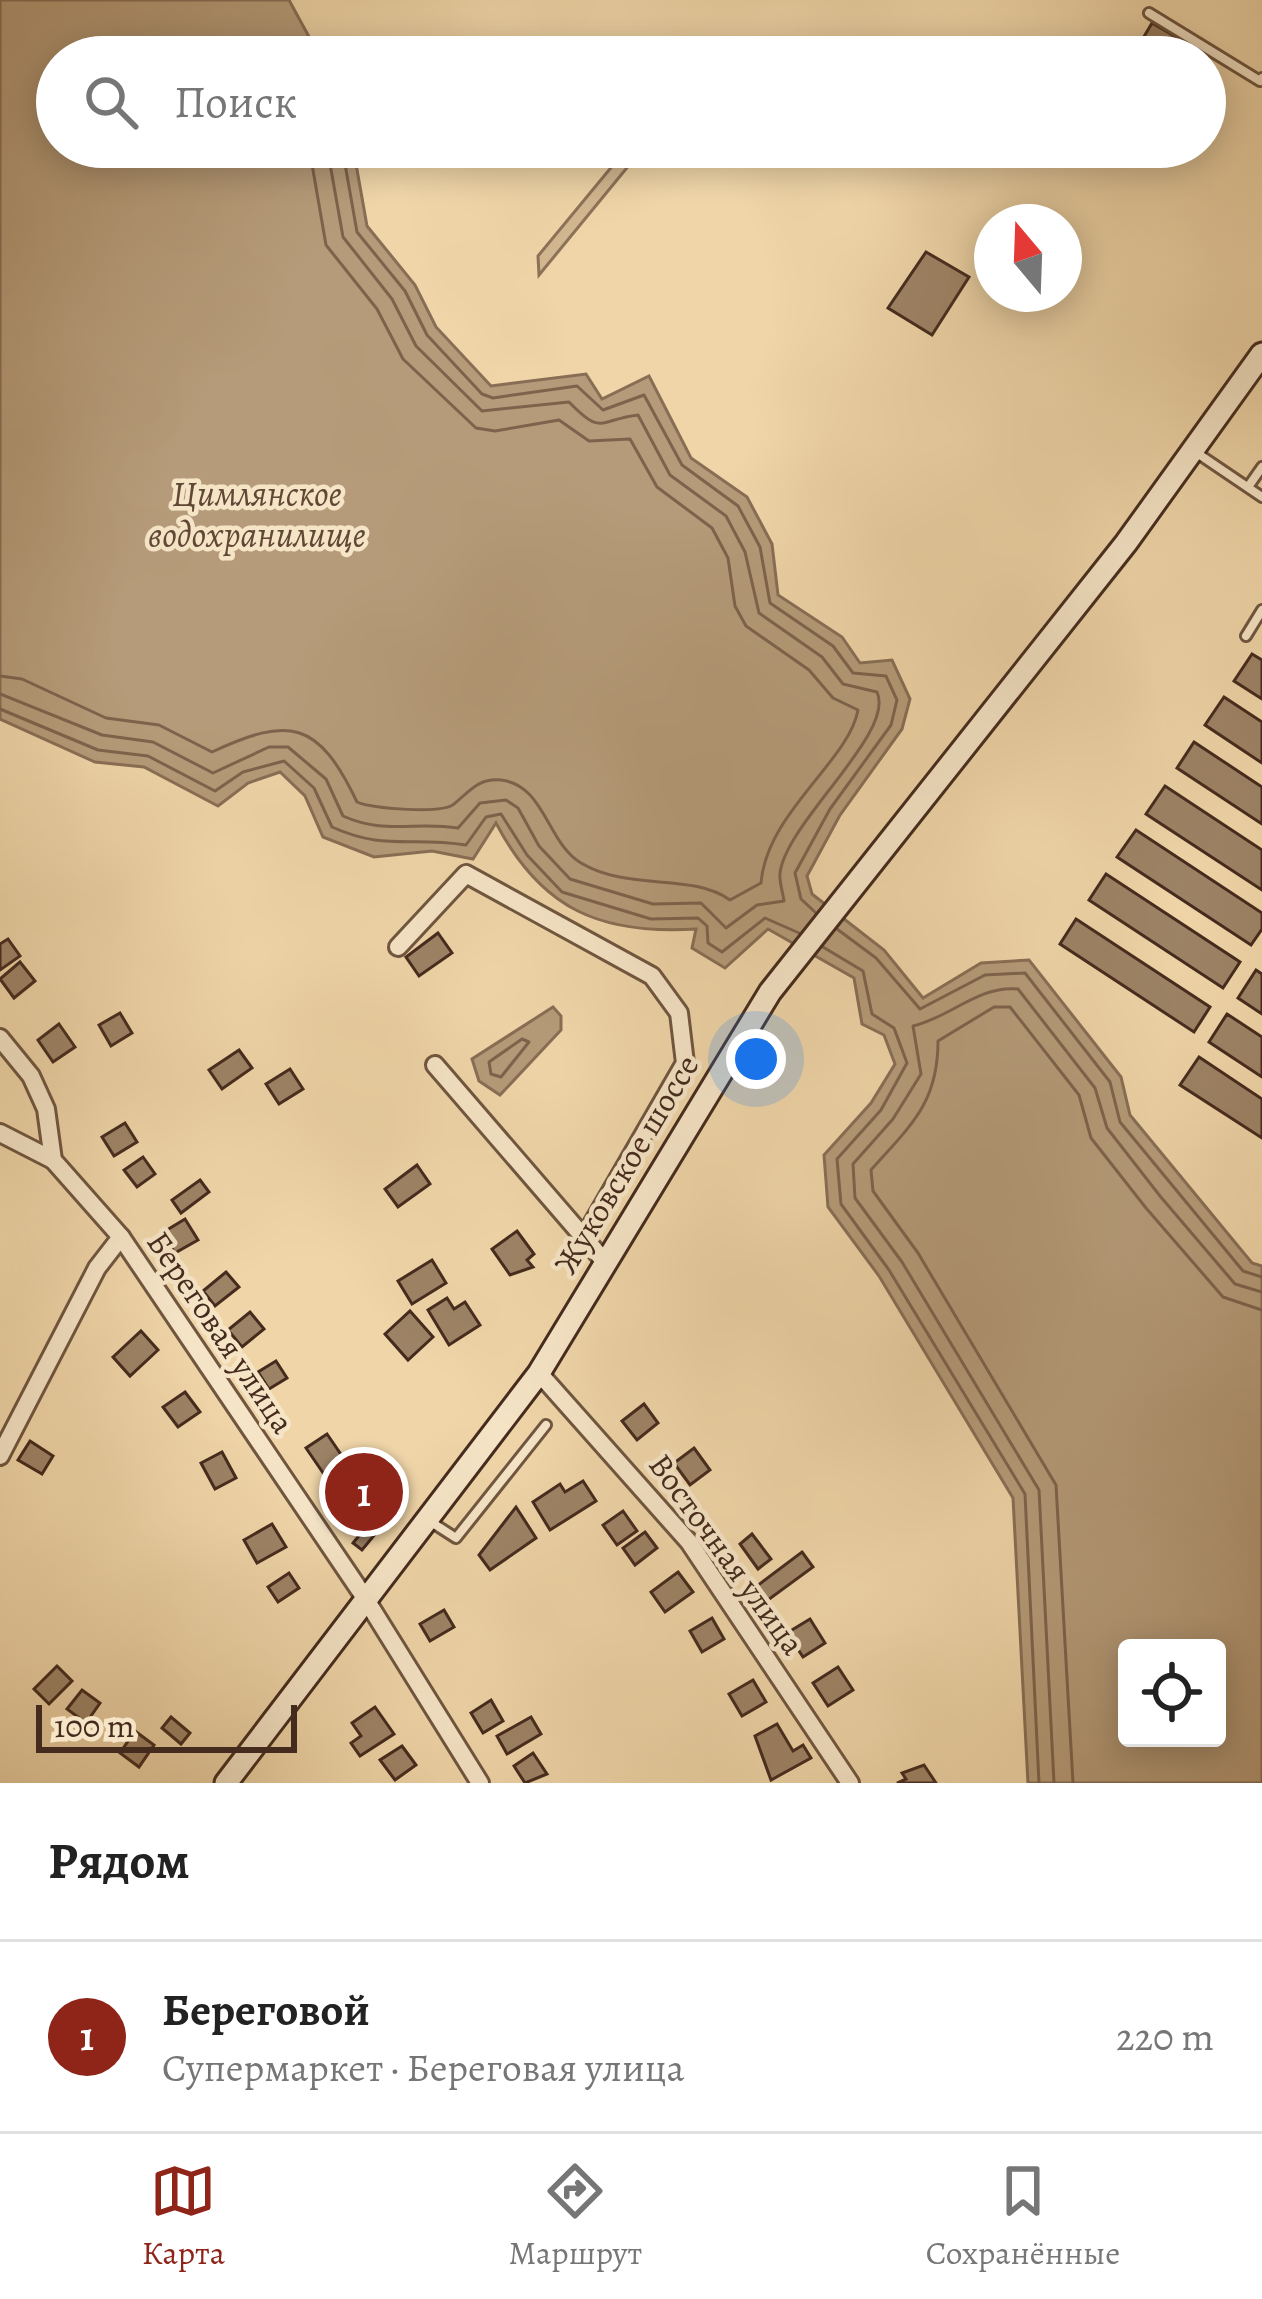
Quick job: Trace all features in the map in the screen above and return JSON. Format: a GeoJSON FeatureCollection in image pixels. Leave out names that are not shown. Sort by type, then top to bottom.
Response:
{"type":"FeatureCollection","features":[{"type":"Feature","properties":{"kind":"main road","name":"Жуковское шоссе"},"geometry":{"type":"LineString","coordinates":[[226,1783],[539,1373],[770,992],[1126,543],[1262,354]]}},
{"type":"Feature","properties":{"kind":"street"},"geometry":{"type":"LineString","coordinates":[[398,946],[466,874],[652,976],[679,1013],[685,1063],[584,1238]]}},
{"type":"Feature","properties":{"kind":"street"},"geometry":{"type":"LineString","coordinates":[[0,1038],[31,1076],[46,1108],[52,1160]]}},
{"type":"Feature","properties":{"kind":"street"},"geometry":{"type":"LineString","coordinates":[[435,1065],[605,1262]]}},
{"type":"Feature","properties":{"kind":"street"},"geometry":{"type":"LineString","coordinates":[[0,1133],[52,1160]]}},
{"type":"Feature","properties":{"kind":"street","name":"Береговая улица"},"geometry":{"type":"LineString","coordinates":[[52,1160],[121,1237],[365,1598],[480,1783]]}},
{"type":"Feature","properties":{"kind":"street"},"geometry":{"type":"LineString","coordinates":[[0,1456],[97,1268],[121,1237]]}},
{"type":"Feature","properties":{"kind":"street","name":"Восточная улица"},"geometry":{"type":"LineString","coordinates":[[539,1373],[688,1542],[850,1783]]}},
{"type":"Feature","properties":{"kind":"lane"},"geometry":{"type":"LineString","coordinates":[[1149,13],[1187,36]]}},
{"type":"Feature","properties":{"kind":"lane"},"geometry":{"type":"LineString","coordinates":[[1226,60],[1260,81],[1262,77]]}},
{"type":"Feature","properties":{"kind":"lane"},"geometry":{"type":"LineString","coordinates":[[1193,450],[1262,497]]}},
{"type":"Feature","properties":{"kind":"lane"},"geometry":{"type":"LineString","coordinates":[[1248,487],[1262,466]]}},
{"type":"Feature","properties":{"kind":"lane"},"geometry":{"type":"LineString","coordinates":[[1246,636],[1262,610]]}},
{"type":"Feature","properties":{"kind":"lane"},"geometry":{"type":"LineString","coordinates":[[427,1519],[455,1538],[546,1424]]}},
{"type":"Feature","properties":{"kind":"shaded area"},"geometry":{"type":"Polygon","coordinates":[[[611,168],[627,168],[539,275],[538,256],[611,168]]]}},
{"type":"Feature","properties":{"kind":"water","name":"Цимлянское водохранилище"},"geometry":{"type":"Polygon","coordinates":[[[0,0],[289,0],[309,36],[36,36],[36,168],[357,168],[367,226],[415,285],[436,327],[491,386],[586,374],[602,399],[649,376],[691,458],[747,497],[772,544],[778,595],[842,637],[860,663],[892,660],[910,699],[902,729],[840,815],[807,876],[812,894],[884,950],[923,998],[981,963],[1029,960],[1121,1077],[1130,1115],[1252,1263],[1262,1266],[1262,1783],[1028,1783],[1013,1498],[879,1276],[828,1207],[824,1155],[871,1103],[895,1064],[884,1035],[862,1024],[854,978],[768,929],[725,968],[692,948],[696,929],[631,927],[577,911],[533,877],[496,823],[473,859],[432,851],[374,857],[323,837],[305,796],[280,772],[248,783],[218,806],[144,767],[95,762],[0,719],[0,0]]]}},
{"type":"Feature","properties":{"kind":"water"},"geometry":{"type":"Polygon","coordinates":[[[553,1007],[561,1016],[561,1030],[500,1095],[479,1081],[472,1059],[553,1007]]]}},
{"type":"Feature","properties":{"kind":"building"},"geometry":{"type":"Polygon","coordinates":[[[1152,23],[1174,36],[1144,36],[1152,23]]]}},
{"type":"Feature","properties":{"kind":"building"},"geometry":{"type":"Polygon","coordinates":[[[926,252],[969,277],[932,335],[888,308],[926,252]]]}},
{"type":"Feature","properties":{"kind":"building"},"geometry":{"type":"Polygon","coordinates":[[[1252,654],[1262,660],[1262,699],[1234,681],[1252,654]]]}},
{"type":"Feature","properties":{"kind":"building"},"geometry":{"type":"Polygon","coordinates":[[[1224,697],[1262,722],[1262,763],[1205,725],[1224,697]]]}},
{"type":"Feature","properties":{"kind":"building"},"geometry":{"type":"Polygon","coordinates":[[[1194,742],[1262,787],[1262,824],[1177,768],[1194,742]]]}},
{"type":"Feature","properties":{"kind":"building"},"geometry":{"type":"Polygon","coordinates":[[[1165,786],[1262,850],[1262,890],[1146,814],[1165,786]]]}},
{"type":"Feature","properties":{"kind":"building"},"geometry":{"type":"Polygon","coordinates":[[[1136,830],[1262,913],[1262,929],[1251,945],[1117,857],[1136,830]]]}},
{"type":"Feature","properties":{"kind":"building"},"geometry":{"type":"Polygon","coordinates":[[[1106,874],[1240,962],[1223,988],[1089,900],[1106,874]]]}},
{"type":"Feature","properties":{"kind":"building"},"geometry":{"type":"Polygon","coordinates":[[[1076,919],[1210,1007],[1194,1032],[1060,944],[1076,919]]]}},
{"type":"Feature","properties":{"kind":"building"},"geometry":{"type":"Polygon","coordinates":[[[438,933],[452,953],[419,976],[406,957],[438,933]]]}},
{"type":"Feature","properties":{"kind":"building"},"geometry":{"type":"Polygon","coordinates":[[[8,939],[20,956],[0,970],[0,944],[8,939]]]}},
{"type":"Feature","properties":{"kind":"building"},"geometry":{"type":"Polygon","coordinates":[[[20,962],[35,981],[14,998],[0,979],[20,962]]]}},
{"type":"Feature","properties":{"kind":"building"},"geometry":{"type":"Polygon","coordinates":[[[1256,970],[1262,974],[1262,1014],[1238,998],[1256,970]]]}},
{"type":"Feature","properties":{"kind":"building"},"geometry":{"type":"Polygon","coordinates":[[[120,1013],[132,1033],[111,1046],[99,1025],[120,1013]]]}},
{"type":"Feature","properties":{"kind":"building"},"geometry":{"type":"Polygon","coordinates":[[[1227,1014],[1262,1037],[1262,1077],[1209,1042],[1227,1014]]]}},
{"type":"Feature","properties":{"kind":"building"},"geometry":{"type":"Polygon","coordinates":[[[59,1024],[75,1047],[53,1062],[38,1040],[59,1024]]]}},
{"type":"Feature","properties":{"kind":"building"},"geometry":{"type":"Polygon","coordinates":[[[239,1050],[252,1068],[222,1089],[209,1070],[239,1050]]]}},
{"type":"Feature","properties":{"kind":"building"},"geometry":{"type":"Polygon","coordinates":[[[1199,1057],[1262,1099],[1262,1138],[1180,1085],[1199,1057]]]}},
{"type":"Feature","properties":{"kind":"building"},"geometry":{"type":"Polygon","coordinates":[[[290,1069],[303,1089],[279,1104],[266,1084],[290,1069]]]}},
{"type":"Feature","properties":{"kind":"building"},"geometry":{"type":"Polygon","coordinates":[[[125,1123],[137,1142],[114,1156],[102,1137],[125,1123]]]}},
{"type":"Feature","properties":{"kind":"building"},"geometry":{"type":"Polygon","coordinates":[[[143,1157],[155,1174],[137,1187],[124,1170],[143,1157]]]}},
{"type":"Feature","properties":{"kind":"building"},"geometry":{"type":"Polygon","coordinates":[[[417,1165],[430,1184],[398,1207],[385,1189],[417,1165]]]}},
{"type":"Feature","properties":{"kind":"building"},"geometry":{"type":"Polygon","coordinates":[[[200,1180],[209,1192],[181,1213],[172,1200],[200,1180]]]}},
{"type":"Feature","properties":{"kind":"building"},"geometry":{"type":"Polygon","coordinates":[[[185,1219],[198,1240],[175,1253],[162,1233],[185,1219]]]}},
{"type":"Feature","properties":{"kind":"building"},"geometry":{"type":"Polygon","coordinates":[[[517,1231],[534,1254],[527,1260],[533,1267],[510,1275],[492,1249],[517,1231]]]}},
{"type":"Feature","properties":{"kind":"building"},"geometry":{"type":"Polygon","coordinates":[[[432,1260],[446,1283],[412,1304],[398,1281],[432,1260]]]}},
{"type":"Feature","properties":{"kind":"building"},"geometry":{"type":"Polygon","coordinates":[[[226,1272],[239,1287],[215,1306],[203,1291],[226,1272]]]}},
{"type":"Feature","properties":{"kind":"building"},"geometry":{"type":"Polygon","coordinates":[[[447,1298],[454,1309],[465,1302],[480,1325],[449,1345],[428,1310],[447,1298]]]}},
{"type":"Feature","properties":{"kind":"building"},"geometry":{"type":"Polygon","coordinates":[[[410,1311],[433,1337],[408,1360],[385,1334],[410,1311]]]}},
{"type":"Feature","properties":{"kind":"building"},"geometry":{"type":"Polygon","coordinates":[[[250,1312],[264,1329],[242,1347],[228,1330],[250,1312]]]}},
{"type":"Feature","properties":{"kind":"building"},"geometry":{"type":"Polygon","coordinates":[[[141,1331],[158,1350],[130,1376],[113,1357],[141,1331]]]}},
{"type":"Feature","properties":{"kind":"building"},"geometry":{"type":"Polygon","coordinates":[[[276,1361],[287,1378],[269,1389],[258,1372],[276,1361]]]}},
{"type":"Feature","properties":{"kind":"building"},"geometry":{"type":"Polygon","coordinates":[[[185,1392],[200,1412],[178,1427],[163,1407],[185,1392]]]}},
{"type":"Feature","properties":{"kind":"building"},"geometry":{"type":"Polygon","coordinates":[[[644,1404],[658,1423],[637,1440],[622,1421],[644,1404]]]}},
{"type":"Feature","properties":{"kind":"building"},"geometry":{"type":"Polygon","coordinates":[[[327,1434],[351,1469],[330,1483],[306,1448],[327,1434]]]}},
{"type":"Feature","properties":{"kind":"building"},"geometry":{"type":"Polygon","coordinates":[[[30,1441],[53,1456],[42,1474],[18,1460],[30,1441]]]}},
{"type":"Feature","properties":{"kind":"building"},"geometry":{"type":"Polygon","coordinates":[[[694,1448],[710,1470],[690,1485],[674,1463],[694,1448]]]}},
{"type":"Feature","properties":{"kind":"building"},"geometry":{"type":"Polygon","coordinates":[[[222,1452],[236,1478],[215,1489],[201,1463],[222,1452]]]}},
{"type":"Feature","properties":{"kind":"building"},"geometry":{"type":"Polygon","coordinates":[[[378,1469],[389,1481],[349,1515],[338,1503],[378,1469]]]}},
{"type":"Feature","properties":{"kind":"building"},"geometry":{"type":"Polygon","coordinates":[[[583,1481],[596,1501],[550,1530],[533,1502],[560,1484],[565,1492],[583,1481]]]}},
{"type":"Feature","properties":{"kind":"building"},"geometry":{"type":"Polygon","coordinates":[[[516,1507],[536,1538],[490,1570],[479,1555],[516,1507]]]}},
{"type":"Feature","properties":{"kind":"building"},"geometry":{"type":"Polygon","coordinates":[[[623,1511],[637,1531],[617,1545],[603,1525],[623,1511]]]}},
{"type":"Feature","properties":{"kind":"building"},"geometry":{"type":"Polygon","coordinates":[[[377,1514],[386,1521],[362,1550],[353,1543],[377,1514]]]}},
{"type":"Feature","properties":{"kind":"building"},"geometry":{"type":"Polygon","coordinates":[[[272,1524],[286,1547],[257,1563],[244,1540],[272,1524]]]}},
{"type":"Feature","properties":{"kind":"building"},"geometry":{"type":"Polygon","coordinates":[[[645,1532],[657,1548],[635,1565],[623,1548],[645,1532]]]}},
{"type":"Feature","properties":{"kind":"building"},"geometry":{"type":"Polygon","coordinates":[[[752,1534],[771,1559],[758,1569],[740,1544],[752,1534]]]}},
{"type":"Feature","properties":{"kind":"building"},"geometry":{"type":"Polygon","coordinates":[[[802,1552],[813,1567],[768,1600],[757,1586],[802,1552]]]}},
{"type":"Feature","properties":{"kind":"building"},"geometry":{"type":"Polygon","coordinates":[[[678,1572],[693,1592],[665,1612],[651,1592],[678,1572]]]}},
{"type":"Feature","properties":{"kind":"building"},"geometry":{"type":"Polygon","coordinates":[[[289,1573],[299,1588],[278,1602],[268,1587],[289,1573]]]}},
{"type":"Feature","properties":{"kind":"building"},"geometry":{"type":"Polygon","coordinates":[[[444,1610],[454,1627],[430,1641],[420,1624],[444,1610]]]}},
{"type":"Feature","properties":{"kind":"building"},"geometry":{"type":"Polygon","coordinates":[[[712,1618],[724,1639],[702,1652],[690,1631],[712,1618]]]}},
{"type":"Feature","properties":{"kind":"building"},"geometry":{"type":"Polygon","coordinates":[[[810,1619],[825,1643],[803,1657],[787,1633],[810,1619]]]}},
{"type":"Feature","properties":{"kind":"building"},"geometry":{"type":"Polygon","coordinates":[[[57,1666],[72,1681],[49,1704],[34,1689],[57,1666]]]}},
{"type":"Feature","properties":{"kind":"building"},"geometry":{"type":"Polygon","coordinates":[[[838,1667],[853,1690],[828,1706],[813,1683],[838,1667]]]}},
{"type":"Feature","properties":{"kind":"building"},"geometry":{"type":"Polygon","coordinates":[[[753,1680],[766,1702],[742,1716],[729,1694],[753,1680]]]}},
{"type":"Feature","properties":{"kind":"building"},"geometry":{"type":"Polygon","coordinates":[[[82,1690],[100,1703],[86,1723],[67,1709],[82,1690]]]}},
{"type":"Feature","properties":{"kind":"building"},"geometry":{"type":"Polygon","coordinates":[[[491,1700],[503,1721],[483,1733],[471,1713],[491,1700]]]}},
{"type":"Feature","properties":{"kind":"building"},"geometry":{"type":"Polygon","coordinates":[[[375,1707],[394,1734],[360,1756],[351,1743],[361,1736],[352,1723],[375,1707]]]}},
{"type":"Feature","properties":{"kind":"building"},"geometry":{"type":"Polygon","coordinates":[[[171,1717],[190,1733],[181,1744],[162,1728],[171,1717]]]}},
{"type":"Feature","properties":{"kind":"building"},"geometry":{"type":"Polygon","coordinates":[[[531,1717],[541,1734],[507,1754],[497,1736],[531,1717]]]}},
{"type":"Feature","properties":{"kind":"building"},"geometry":{"type":"Polygon","coordinates":[[[777,1724],[793,1751],[803,1745],[811,1758],[771,1780],[755,1736],[777,1724]]]}},
{"type":"Feature","properties":{"kind":"building"},"geometry":{"type":"Polygon","coordinates":[[[135,1731],[154,1745],[139,1767],[120,1753],[135,1731]]]}},
{"type":"Feature","properties":{"kind":"building"},"geometry":{"type":"Polygon","coordinates":[[[402,1746],[416,1765],[395,1780],[380,1760],[402,1746]]]}},
{"type":"Feature","properties":{"kind":"building"},"geometry":{"type":"Polygon","coordinates":[[[533,1753],[547,1774],[525,1783],[514,1766],[533,1753]]]}},
{"type":"Feature","properties":{"kind":"building"},"geometry":{"type":"Polygon","coordinates":[[[924,1765],[936,1783],[897,1783],[906,1779],[902,1773],[924,1765]]]}},
{"type":"Feature","properties":{"kind":"place","name":"Береговой"},"geometry":{"type":"Point","coordinates":[364,1492]}}]}
